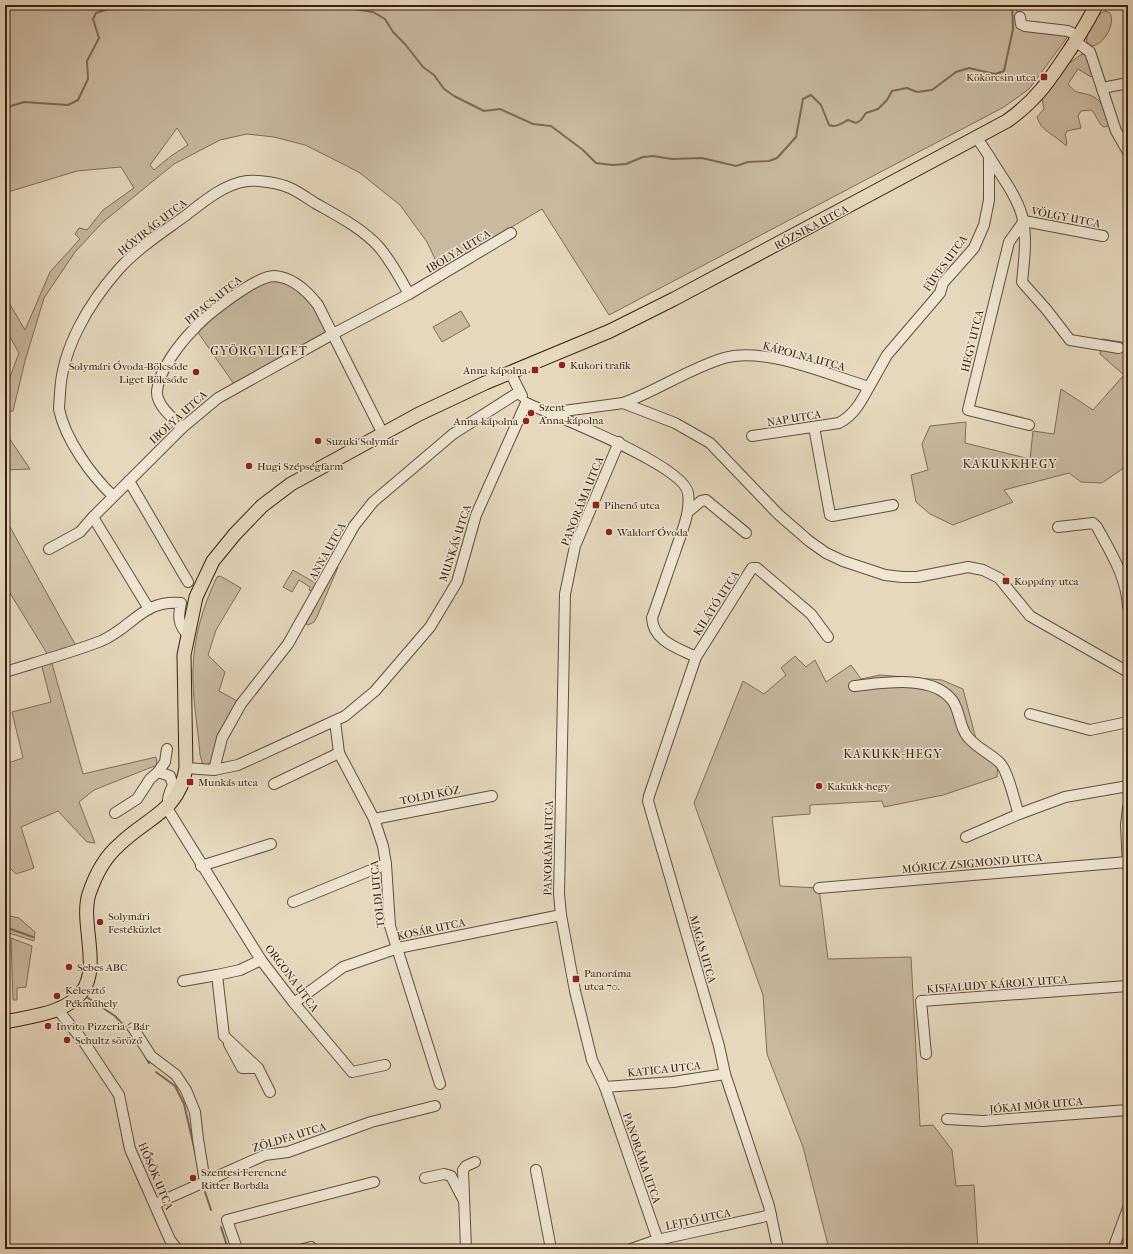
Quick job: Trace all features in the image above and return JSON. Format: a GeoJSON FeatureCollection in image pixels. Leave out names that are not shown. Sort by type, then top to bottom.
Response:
{"type":"FeatureCollection","features":[{"type":"Feature","properties":{"kind":"main road","name":"RÓZSIKA UTCA"},"geometry":{"type":"LineString","coordinates":[[58,1010],[79,996],[88,980],[90,968],[86,905],[89,894],[100,870],[119,845],[167,808],[181,788],[186,768],[183,678],[184,655],[196,597],[213,562],[235,534],[262,506],[292,484],[446,401],[510,372],[610,331],[674,299],[1007,121],[1030,103],[1049,82],[1077,39],[1096,5]]}},
{"type":"Feature","properties":{"kind":"main road"},"geometry":{"type":"LineString","coordinates":[[5,1022],[58,1010]]}},
{"type":"Feature","properties":{"kind":"street"},"geometry":{"type":"LineString","coordinates":[[1020,17],[1021,24],[1025,26],[1068,31],[1090,52],[1116,131],[1128,152]]}},
{"type":"Feature","properties":{"kind":"street"},"geometry":{"type":"LineString","coordinates":[[1102,88],[1128,83]]}},
{"type":"Feature","properties":{"kind":"street"},"geometry":{"type":"LineString","coordinates":[[977,138],[989,156]]}},
{"type":"Feature","properties":{"kind":"street","name":"VÖLGY UTCA"},"geometry":{"type":"LineString","coordinates":[[989,156],[1019,206],[1024,221],[1022,282],[1046,309],[1070,340],[1119,348]]}},
{"type":"Feature","properties":{"kind":"street","name":"FÜVES UTCA"},"geometry":{"type":"LineString","coordinates":[[869,387],[887,355],[940,293],[944,283],[974,248],[984,225],[989,200],[989,156]]}},
{"type":"Feature","properties":{"kind":"street","name":"HÓVIRÁG UTCA"},"geometry":{"type":"LineString","coordinates":[[112,496],[97,480],[80,456],[59,409],[60,382],[67,353],[97,298],[120,268],[145,246],[212,196],[229,187],[247,181],[290,188],[360,231],[378,247],[393,267],[409,294]]}},
{"type":"Feature","properties":{"kind":"street","name":"VÖLGY UTCA"},"geometry":{"type":"LineString","coordinates":[[1024,221],[1103,236]]}},
{"type":"Feature","properties":{"kind":"street","name":"HEGY UTCA"},"geometry":{"type":"LineString","coordinates":[[1024,221],[1009,242],[968,410],[1029,425]]}},
{"type":"Feature","properties":{"kind":"street","name":"IBOLYA UTCA"},"geometry":{"type":"LineString","coordinates":[[93,517],[112,496],[182,428],[218,398],[333,334],[409,294],[511,234]]}},
{"type":"Feature","properties":{"kind":"street","name":"PIPACS UTCA"},"geometry":{"type":"LineString","coordinates":[[182,428],[165,411],[157,391],[169,360],[194,328],[240,292],[261,278],[278,277],[300,286],[318,305],[333,334]]}},
{"type":"Feature","properties":{"kind":"street"},"geometry":{"type":"LineString","coordinates":[[333,334],[383,434]]}},
{"type":"Feature","properties":{"kind":"street","name":"KÁPOLNA UTCA"},"geometry":{"type":"LineString","coordinates":[[623,403],[723,359],[749,354],[770,357],[869,387]]}},
{"type":"Feature","properties":{"kind":"street"},"geometry":{"type":"LineString","coordinates":[[510,372],[526,403],[619,442],[660,465],[683,485],[688,493],[688,512],[652,618],[652,627],[656,633],[669,644],[696,657]]}},
{"type":"Feature","properties":{"kind":"street","name":"NAP UTCA"},"geometry":{"type":"LineString","coordinates":[[752,436],[839,423],[850,416],[859,405],[869,387]]}},
{"type":"Feature","properties":{"kind":"street","name":"ANNA UTCA"},"geometry":{"type":"LineString","coordinates":[[214,770],[222,738],[241,704],[288,644],[354,526],[368,508],[373,502],[453,434],[519,392]]}},
{"type":"Feature","properties":{"kind":"street","name":"MUNKÁS UTCA"},"geometry":{"type":"LineString","coordinates":[[186,768],[214,770],[238,765],[354,710],[375,691],[430,627],[457,582],[476,515],[526,403]]}},
{"type":"Feature","properties":{"kind":"street"},"geometry":{"type":"LineString","coordinates":[[549,413],[623,403],[675,423],[710,443],[778,514],[808,541],[826,553],[843,561],[885,575],[902,577],[917,577],[968,567],[983,570],[999,578],[1030,616],[1128,672]]}},
{"type":"Feature","properties":{"kind":"street"},"geometry":{"type":"LineString","coordinates":[[814,427],[830,515],[832,516],[893,505]]}},
{"type":"Feature","properties":{"kind":"street","name":"PANORÁMA UTCA"},"geometry":{"type":"LineString","coordinates":[[619,442],[575,546],[565,594],[559,894],[561,915],[575,991],[592,1060],[606,1087],[659,1245]]}},
{"type":"Feature","properties":{"kind":"street"},"geometry":{"type":"LineString","coordinates":[[129,481],[188,582]]}},
{"type":"Feature","properties":{"kind":"street"},"geometry":{"type":"LineString","coordinates":[[688,512],[701,501],[706,500],[746,533]]}},
{"type":"Feature","properties":{"kind":"street"},"geometry":{"type":"LineString","coordinates":[[49,549],[80,532],[93,517],[149,609]]}},
{"type":"Feature","properties":{"kind":"street"},"geometry":{"type":"LineString","coordinates":[[1058,527],[1093,523],[1098,526],[1122,573],[1128,589],[1128,606]]}},
{"type":"Feature","properties":{"kind":"street","name":"KILÁTÓ UTCA"},"geometry":{"type":"LineString","coordinates":[[696,657],[752,568],[757,568],[811,614],[828,637]]}},
{"type":"Feature","properties":{"kind":"street"},"geometry":{"type":"LineString","coordinates":[[5,672],[102,640],[149,609],[163,603],[181,604],[179,615],[180,623],[188,634]]}},
{"type":"Feature","properties":{"kind":"street","name":"MAGAS UTCA"},"geometry":{"type":"LineString","coordinates":[[696,657],[648,796],[648,801],[719,1046],[725,1074],[771,1215],[778,1249]]}},
{"type":"Feature","properties":{"kind":"street"},"geometry":{"type":"LineString","coordinates":[[854,686],[898,682],[932,686],[942,689],[953,701],[966,735],[980,750],[999,763],[1005,771],[1019,814]]}},
{"type":"Feature","properties":{"kind":"street"},"geometry":{"type":"LineString","coordinates":[[1030,714],[1090,730],[1128,722]]}},
{"type":"Feature","properties":{"kind":"street","name":"TOLDI UTCA"},"geometry":{"type":"LineString","coordinates":[[335,720],[339,753],[374,819],[383,846],[386,864],[390,926],[440,1084]]}},
{"type":"Feature","properties":{"kind":"street"},"geometry":{"type":"LineString","coordinates":[[115,813],[137,799],[150,779],[158,772],[165,762],[167,749]]}},
{"type":"Feature","properties":{"kind":"street"},"geometry":{"type":"LineString","coordinates":[[274,784],[339,753]]}},
{"type":"Feature","properties":{"kind":"street"},"geometry":{"type":"LineString","coordinates":[[158,772],[170,776],[173,785],[169,792],[167,808]]}},
{"type":"Feature","properties":{"kind":"street"},"geometry":{"type":"LineString","coordinates":[[966,837],[1019,814],[1065,797],[1128,786]]}},
{"type":"Feature","properties":{"kind":"street","name":"TOLDI KÖZ"},"geometry":{"type":"LineString","coordinates":[[374,819],[492,796]]}},
{"type":"Feature","properties":{"kind":"street","name":"ORGONA UTCA"},"geometry":{"type":"LineString","coordinates":[[167,808],[201,866],[261,960],[294,1003],[352,1072],[384,1065]]}},
{"type":"Feature","properties":{"kind":"street"},"geometry":{"type":"LineString","coordinates":[[1128,808],[1128,865]]}},
{"type":"Feature","properties":{"kind":"street"},"geometry":{"type":"LineString","coordinates":[[201,866],[271,844]]}},
{"type":"Feature","properties":{"kind":"street"},"geometry":{"type":"LineString","coordinates":[[293,902],[386,864]]}},
{"type":"Feature","properties":{"kind":"street","name":"MÓRICZ ZSIGMOND UTCA"},"geometry":{"type":"LineString","coordinates":[[819,888],[1128,865]]}},
{"type":"Feature","properties":{"kind":"street","name":"KOSÁR UTCA"},"geometry":{"type":"LineString","coordinates":[[294,1003],[343,967],[398,948],[561,915]]}},
{"type":"Feature","properties":{"kind":"street"},"geometry":{"type":"LineString","coordinates":[[183,981],[240,970],[261,960]]}},
{"type":"Feature","properties":{"kind":"street"},"geometry":{"type":"LineString","coordinates":[[217,975],[224,1036],[258,1068],[270,1092]]}},
{"type":"Feature","properties":{"kind":"street","name":"KISFALUDY KÁROLY UTCA"},"geometry":{"type":"LineString","coordinates":[[926,1054],[921,1002],[1128,986]]}},
{"type":"Feature","properties":{"kind":"street","name":"HŐSÖK UTCA"},"geometry":{"type":"LineString","coordinates":[[58,1010],[84,1042],[119,1095],[130,1149],[155,1204],[169,1244],[177,1249]]}},
{"type":"Feature","properties":{"kind":"street"},"geometry":{"type":"LineString","coordinates":[[133,1028],[151,1056],[176,1076],[186,1090],[195,1112],[205,1182]]}},
{"type":"Feature","properties":{"kind":"street","name":"KATICA UTCA"},"geometry":{"type":"LineString","coordinates":[[606,1087],[673,1082],[725,1074]]}},
{"type":"Feature","properties":{"kind":"street","name":"ZÖLDFA UTCA"},"geometry":{"type":"LineString","coordinates":[[155,1204],[265,1155],[288,1152],[371,1122],[435,1106]]}},
{"type":"Feature","properties":{"kind":"street","name":"JÓKAI MÓR UTCA"},"geometry":{"type":"LineString","coordinates":[[946,1119],[983,1121],[1128,1110]]}},
{"type":"Feature","properties":{"kind":"street"},"geometry":{"type":"LineString","coordinates":[[466,1249],[463,1170],[466,1166],[476,1162]]}},
{"type":"Feature","properties":{"kind":"street"},"geometry":{"type":"LineString","coordinates":[[536,1170],[551,1249]]}},
{"type":"Feature","properties":{"kind":"street"},"geometry":{"type":"LineString","coordinates":[[425,1178],[444,1174],[451,1176],[465,1202]]}},
{"type":"Feature","properties":{"kind":"street"},"geometry":{"type":"LineString","coordinates":[[237,1249],[228,1220],[374,1182]]}},
{"type":"Feature","properties":{"kind":"street"},"geometry":{"type":"LineString","coordinates":[[1113,1249],[1128,1208]]}},
{"type":"Feature","properties":{"kind":"street","name":"LEJTŐ UTCA"},"geometry":{"type":"LineString","coordinates":[[631,1249],[659,1245],[771,1215]]}},
{"type":"Feature","properties":{"kind":"shaded area"},"geometry":{"type":"Polygon","coordinates":[[[5,5],[1016,5],[1020,28],[1069,35],[1029,89],[1004,107],[609,315],[542,209],[432,274],[432,268],[437,263],[427,242],[400,205],[360,173],[305,145],[274,137],[247,134],[220,140],[174,164],[103,222],[75,252],[44,298],[25,361],[13,411],[5,412],[5,390],[19,353],[5,328],[5,296],[25,330],[50,272],[80,239],[75,234],[79,228],[87,230],[103,210],[134,188],[121,167],[77,171],[8,192],[5,195],[5,5]],[[177,128],[150,165],[154,170],[171,156],[188,145],[177,128]]]}},
{"type":"Feature","properties":{"kind":"shaded area"},"geometry":{"type":"Polygon","coordinates":[[[1105,11],[1110,13],[1110,28],[1105,38],[1101,42],[1092,46],[1087,42],[1089,29],[1098,16],[1105,11]]]}},
{"type":"Feature","properties":{"kind":"shaded area"},"geometry":{"type":"Polygon","coordinates":[[[1082,54],[1086,54],[1093,75],[1091,77],[1078,69],[1068,84],[1076,92],[1092,96],[1100,102],[1107,115],[1109,126],[1102,126],[1091,110],[1081,111],[1078,116],[1081,128],[1067,131],[1065,135],[1067,142],[1066,146],[1045,130],[1037,117],[1044,109],[1042,99],[1068,64],[1082,54]]]}},
{"type":"Feature","properties":{"kind":"shaded area"},"geometry":{"type":"Polygon","coordinates":[[[270,279],[300,291],[306,297],[321,320],[326,331],[325,334],[234,384],[197,331],[243,292],[270,279]]]}},
{"type":"Feature","properties":{"kind":"shaded area"},"geometry":{"type":"Polygon","coordinates":[[[461,311],[470,326],[442,342],[433,327],[461,311]]]}},
{"type":"Feature","properties":{"kind":"shaded area"},"geometry":{"type":"Polygon","coordinates":[[[1102,339],[1128,343],[1128,465],[1102,483],[1081,482],[1069,473],[1004,490],[1013,502],[953,525],[930,514],[916,502],[911,475],[928,470],[922,444],[930,426],[966,422],[965,443],[1030,459],[1033,431],[1054,434],[1061,389],[1093,410],[1124,375],[1100,354],[1102,339]]]}},
{"type":"Feature","properties":{"kind":"shaded area"},"geometry":{"type":"Polygon","coordinates":[[[5,432],[30,469],[5,470],[5,432]]]}},
{"type":"Feature","properties":{"kind":"shaded area"},"geometry":{"type":"Polygon","coordinates":[[[5,518],[76,646],[51,660],[5,585],[5,518]]]}},
{"type":"Feature","properties":{"kind":"shaded area"},"geometry":{"type":"Polygon","coordinates":[[[336,567],[338,567],[317,617],[314,622],[308,625],[306,624],[336,567]]]}},
{"type":"Feature","properties":{"kind":"shaded area"},"geometry":{"type":"Polygon","coordinates":[[[293,570],[317,584],[313,592],[309,590],[310,587],[299,580],[292,592],[283,587],[293,570]]]}},
{"type":"Feature","properties":{"kind":"shaded area"},"geometry":{"type":"Polygon","coordinates":[[[220,576],[241,588],[216,630],[208,655],[225,672],[219,691],[239,702],[217,737],[213,760],[207,765],[203,765],[200,755],[194,701],[193,669],[195,645],[207,599],[217,577],[220,576]]]}},
{"type":"Feature","properties":{"kind":"shaded area"},"geometry":{"type":"Polygon","coordinates":[[[795,656],[806,667],[815,660],[826,682],[851,665],[861,679],[880,675],[942,680],[963,689],[977,743],[998,758],[997,777],[943,795],[884,807],[882,801],[810,805],[810,814],[772,817],[780,886],[819,888],[828,959],[911,957],[920,1126],[933,1125],[952,1150],[956,1186],[974,1185],[978,1249],[829,1249],[803,1147],[767,1054],[763,995],[694,803],[743,681],[764,694],[786,675],[781,668],[795,656]]]}},
{"type":"Feature","properties":{"kind":"shaded area"},"geometry":{"type":"Polygon","coordinates":[[[51,660],[83,774],[156,757],[157,765],[94,790],[79,802],[95,843],[87,842],[58,811],[21,827],[34,868],[16,874],[5,863],[5,764],[23,758],[12,712],[51,702],[41,663],[51,660]]]}},
{"type":"Feature","properties":{"kind":"shaded area"},"geometry":{"type":"Polygon","coordinates":[[[5,915],[19,918],[35,932],[34,941],[9,933],[5,935],[5,915]]]}},
{"type":"Feature","properties":{"kind":"shaded area"},"geometry":{"type":"Polygon","coordinates":[[[11,938],[32,946],[26,987],[17,988],[17,1000],[13,1000],[11,938]]]}},
{"type":"Feature","properties":{"kind":"waterway"},"geometry":{"type":"LineString","coordinates":[[5,108],[24,102],[68,105],[78,100],[88,79],[87,61],[99,38],[93,19],[96,13],[114,7],[135,5]]}},
{"type":"Feature","properties":{"kind":"waterway"},"geometry":{"type":"LineString","coordinates":[[345,5],[347,8],[373,12],[385,19],[393,32],[405,44],[423,67],[434,75],[444,89],[454,96],[484,111],[500,109],[533,124],[551,126],[583,150],[596,163],[612,165],[626,164],[643,157],[653,156],[672,159],[702,158],[736,166],[748,162],[769,161],[777,158],[796,137],[803,99],[811,95],[821,105],[829,125],[834,126],[848,120],[856,123],[861,120],[866,113],[878,109],[887,100],[892,91],[907,88],[917,92],[932,90],[956,72],[969,68],[995,74],[1004,71],[1013,29],[1012,5]]}},
{"type":"Feature","properties":{"kind":"waterway"},"geometry":{"type":"LineString","coordinates":[[5,927],[33,937]]}},
{"type":"Feature","properties":{"kind":"waterway"},"geometry":{"type":"LineString","coordinates":[[88,998],[115,1016],[130,1032]]}},
{"type":"Feature","properties":{"kind":"waterway"},"geometry":{"type":"LineString","coordinates":[[144,1054],[149,1063]]}},
{"type":"Feature","properties":{"kind":"waterway"},"geometry":{"type":"LineString","coordinates":[[156,1072],[175,1086],[184,1104],[197,1160]]}},
{"type":"Feature","properties":{"kind":"waterway"},"geometry":{"type":"LineString","coordinates":[[205,1192],[211,1210]]}},
{"type":"Feature","properties":{"kind":"waterway"},"geometry":{"type":"LineString","coordinates":[[221,1227],[228,1249]]}},
{"type":"Feature","properties":{"kind":"place","name":"Kökörcsin utca"},"geometry":{"type":"Point","coordinates":[1044,77]}},
{"type":"Feature","properties":{"kind":"place","name":"Kukori trafik"},"geometry":{"type":"Point","coordinates":[562,365]}},
{"type":"Feature","properties":{"kind":"place","name":"Anna kápolna"},"geometry":{"type":"Point","coordinates":[535,370]}},
{"type":"Feature","properties":{"kind":"place","name":"Solymári Óvoda-Bölcsőde Liget Bölcsőde"},"geometry":{"type":"Point","coordinates":[196,372]}},
{"type":"Feature","properties":{"kind":"place","name":"Szent Anna-kápolna"},"geometry":{"type":"Point","coordinates":[531,413]}},
{"type":"Feature","properties":{"kind":"place","name":"Anna-kápolna"},"geometry":{"type":"Point","coordinates":[526,421]}},
{"type":"Feature","properties":{"kind":"place","name":"Suzuki Solymár"},"geometry":{"type":"Point","coordinates":[318,441]}},
{"type":"Feature","properties":{"kind":"place","name":"Hugi Szépségfarm"},"geometry":{"type":"Point","coordinates":[249,466]}},
{"type":"Feature","properties":{"kind":"place","name":"Pihenő utca"},"geometry":{"type":"Point","coordinates":[596,505]}},
{"type":"Feature","properties":{"kind":"place","name":"Waldorf Óvoda"},"geometry":{"type":"Point","coordinates":[609,532]}},
{"type":"Feature","properties":{"kind":"place","name":"Koppány utca"},"geometry":{"type":"Point","coordinates":[1006,581]}},
{"type":"Feature","properties":{"kind":"place","name":"Munkás utca"},"geometry":{"type":"Point","coordinates":[190,782]}},
{"type":"Feature","properties":{"kind":"place","name":"Kakukk-hegy"},"geometry":{"type":"Point","coordinates":[819,786]}},
{"type":"Feature","properties":{"kind":"place","name":"Solymári Festéküzlet"},"geometry":{"type":"Point","coordinates":[100,922]}},
{"type":"Feature","properties":{"kind":"place","name":"Sebes ABC"},"geometry":{"type":"Point","coordinates":[69,967]}},
{"type":"Feature","properties":{"kind":"place","name":"Panoráma utca 70."},"geometry":{"type":"Point","coordinates":[576,979]}},
{"type":"Feature","properties":{"kind":"place","name":"Kelesztő Pékműhely"},"geometry":{"type":"Point","coordinates":[57,996]}},
{"type":"Feature","properties":{"kind":"place","name":"Invito Pizzeria - Bár"},"geometry":{"type":"Point","coordinates":[48,1026]}},
{"type":"Feature","properties":{"kind":"place","name":"Schultz söröző"},"geometry":{"type":"Point","coordinates":[67,1040]}},
{"type":"Feature","properties":{"kind":"place","name":"Szentesi Ferencné Ritter Borbála"},"geometry":{"type":"Point","coordinates":[193,1178]}},
{"type":"Feature","properties":{"kind":"district","name":"GYÖRGYLIGET"},"geometry":{"type":"Point","coordinates":[259,351]}},
{"type":"Feature","properties":{"kind":"district","name":"KAKUKKHEGY"},"geometry":{"type":"Point","coordinates":[1010,464]}},
{"type":"Feature","properties":{"kind":"district","name":"KAKUKK-HEGY"},"geometry":{"type":"Point","coordinates":[893,754]}}]}
